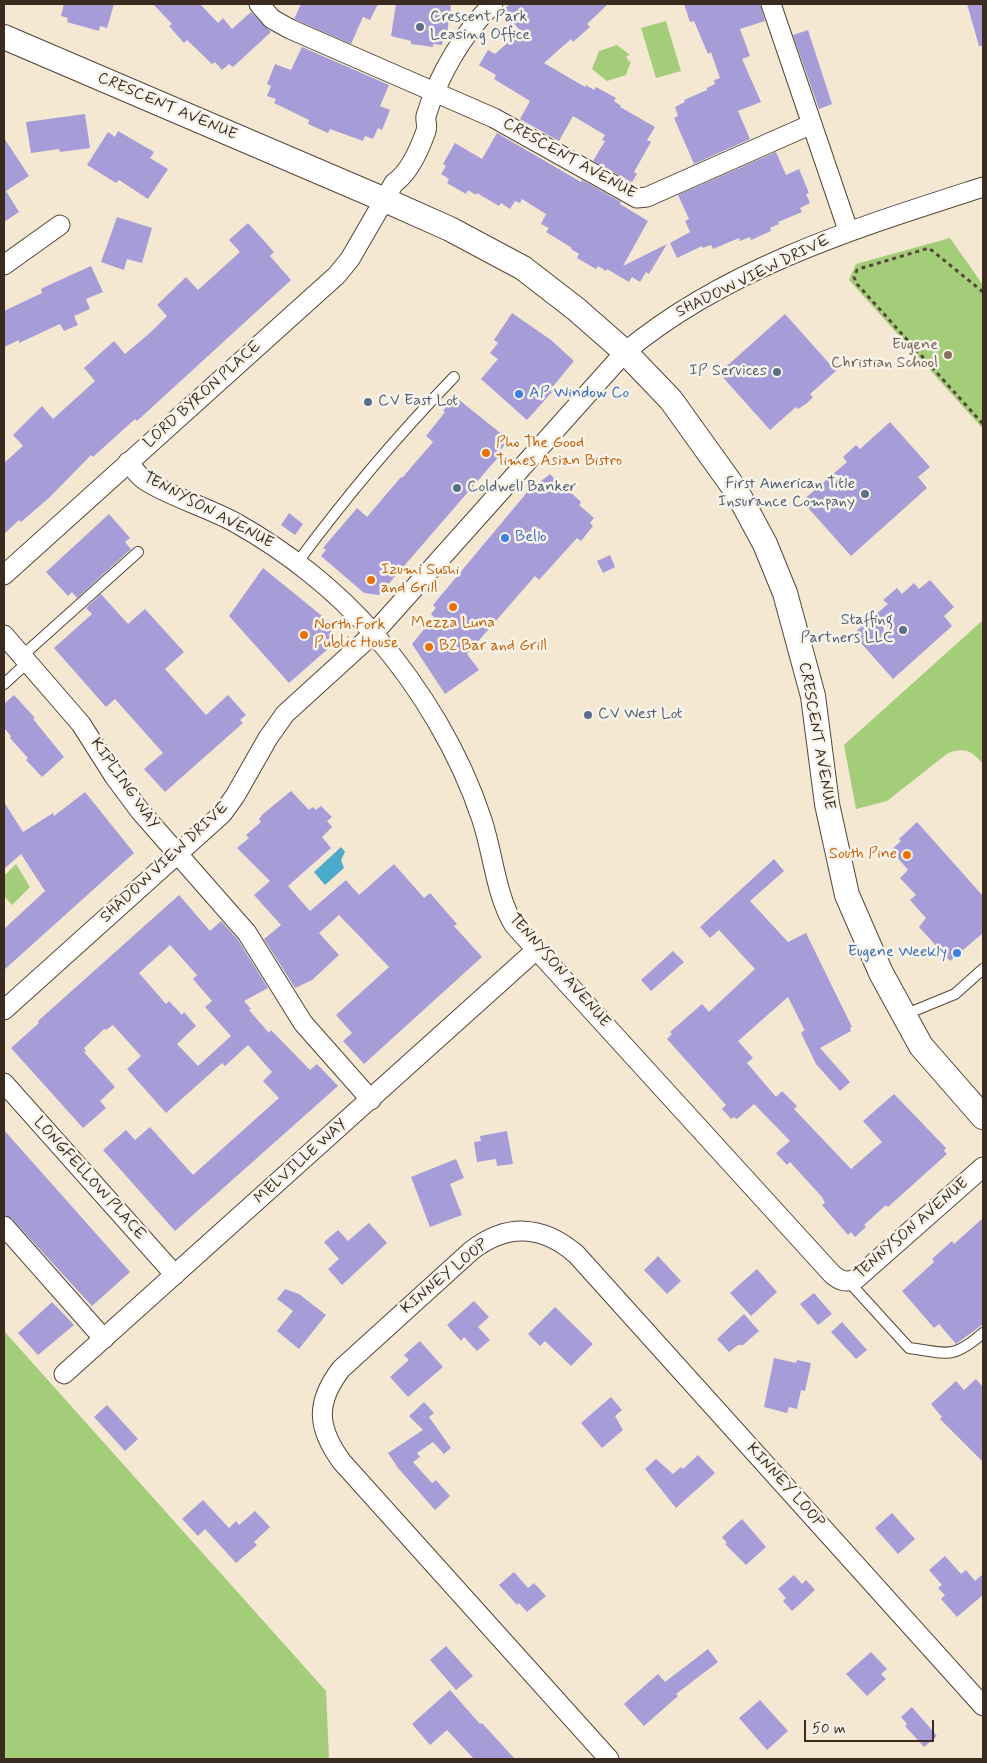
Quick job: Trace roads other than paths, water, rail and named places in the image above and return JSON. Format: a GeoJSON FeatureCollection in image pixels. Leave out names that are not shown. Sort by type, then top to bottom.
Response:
{"type":"FeatureCollection","features":[{"type":"Feature","properties":{"kind":"street","name":"CRESCENT AVENUE"},"geometry":{"type":"LineString","coordinates":[[259,4],[272,19],[290,29],[436,92],[523,133],[637,198],[647,196],[812,124]]}},
{"type":"Feature","properties":{"kind":"street"},"geometry":{"type":"LineString","coordinates":[[390,191],[404,175],[426,131],[425,118],[462,42],[493,4]]}},
{"type":"Feature","properties":{"kind":"street"},"geometry":{"type":"LineString","coordinates":[[771,4],[848,230]]}},
{"type":"Feature","properties":{"kind":"street","name":"CRESCENT AVENUE"},"geometry":{"type":"LineString","coordinates":[[4,37],[390,191],[450,229],[523,268],[576,309],[626,352],[671,400],[731,482],[777,570],[791,612],[813,696],[827,804],[847,895],[881,973],[921,1046],[983,1117]]}},
{"type":"Feature","properties":{"kind":"street","name":"SHADOW VIEW DRIVE"},"geometry":{"type":"LineString","coordinates":[[4,1010],[228,806],[268,738],[285,714],[374,634],[626,352],[650,332],[711,294],[848,230],[983,187]]}},
{"type":"Feature","properties":{"kind":"street","name":"LORD BYRON PLACE"},"geometry":{"type":"LineString","coordinates":[[4,575],[337,275],[350,259],[390,191]]}},
{"type":"Feature","properties":{"kind":"street"},"geometry":{"type":"LineString","coordinates":[[4,266],[60,225]]}},
{"type":"Feature","properties":{"kind":"street","name":"TENNYSON AVENUE"},"geometry":{"type":"LineString","coordinates":[[128,462],[145,481],[235,522],[272,544],[296,563],[374,634],[408,678],[452,749],[482,819],[504,907],[514,925],[838,1280],[849,1282],[864,1273],[983,1167]]}},
{"type":"Feature","properties":{"kind":"street","name":"KIPLING WAY"},"geometry":{"type":"LineString","coordinates":[[4,635],[81,724],[127,794],[247,933],[303,1023],[370,1100]]}},
{"type":"Feature","properties":{"kind":"street","name":"MELVILLE WAY"},"geometry":{"type":"LineString","coordinates":[[64,1374],[536,950]]}},
{"type":"Feature","properties":{"kind":"street","name":"LONGFELLOW PLACE"},"geometry":{"type":"LineString","coordinates":[[4,1083],[175,1275]]}},
{"type":"Feature","properties":{"kind":"street"},"geometry":{"type":"LineString","coordinates":[[4,1226],[104,1339]]}},
{"type":"Feature","properties":{"kind":"street","name":"KINNEY LOOP"},"geometry":{"type":"LineString","coordinates":[[609,1759],[342,1462],[329,1442],[322,1421],[324,1400],[333,1379],[340,1369],[471,1250],[495,1236],[511,1232],[540,1232],[564,1244],[576,1254],[983,1706]]}},
{"type":"Feature","properties":{"kind":"lane"},"geometry":{"type":"LineString","coordinates":[[296,563],[325,525],[391,447],[454,377]]}},
{"type":"Feature","properties":{"kind":"lane"},"geometry":{"type":"LineString","coordinates":[[4,684],[25,659],[138,552]]}},
{"type":"Feature","properties":{"kind":"lane"},"geometry":{"type":"LineString","coordinates":[[904,1015],[959,991],[983,969]]}},
{"type":"Feature","properties":{"kind":"lane"},"geometry":{"type":"LineString","coordinates":[[849,1282],[909,1348],[951,1353],[966,1348],[983,1333]]}},
{"type":"Feature","properties":{"kind":"water"},"geometry":{"type":"Polygon","coordinates":[[[341,847],[345,852],[341,860],[344,868],[325,885],[314,872],[341,847]]]}},
{"type":"Feature","properties":{"kind":"place","name":"Crescent Park Leasing Office"},"geometry":{"type":"Point","coordinates":[420,27]}},
{"type":"Feature","properties":{"kind":"place","name":"Eugene Christian School"},"geometry":{"type":"Point","coordinates":[948,355]}},
{"type":"Feature","properties":{"kind":"place","name":"IP Services"},"geometry":{"type":"Point","coordinates":[777,372]}},
{"type":"Feature","properties":{"kind":"place","name":"AP Window Co"},"geometry":{"type":"Point","coordinates":[519,394]}},
{"type":"Feature","properties":{"kind":"place","name":"CV East Lot"},"geometry":{"type":"Point","coordinates":[368,402]}},
{"type":"Feature","properties":{"kind":"place","name":"Pho The Good Times Asian Bistro"},"geometry":{"type":"Point","coordinates":[486,453]}},
{"type":"Feature","properties":{"kind":"place","name":"Coldwell Banker"},"geometry":{"type":"Point","coordinates":[457,488]}},
{"type":"Feature","properties":{"kind":"place","name":"First American Title Insurance Company"},"geometry":{"type":"Point","coordinates":[865,494]}},
{"type":"Feature","properties":{"kind":"place","name":"Bello"},"geometry":{"type":"Point","coordinates":[505,538]}},
{"type":"Feature","properties":{"kind":"place","name":"Izumi Sushi and Grill"},"geometry":{"type":"Point","coordinates":[371,580]}},
{"type":"Feature","properties":{"kind":"place","name":"Mezza Luna"},"geometry":{"type":"Point","coordinates":[453,607]}},
{"type":"Feature","properties":{"kind":"place","name":"Staffing Partners LLC"},"geometry":{"type":"Point","coordinates":[903,630]}},
{"type":"Feature","properties":{"kind":"place","name":"North Fork Public House"},"geometry":{"type":"Point","coordinates":[304,635]}},
{"type":"Feature","properties":{"kind":"place","name":"B2 Bar and Grill"},"geometry":{"type":"Point","coordinates":[429,647]}},
{"type":"Feature","properties":{"kind":"place","name":"CV West Lot"},"geometry":{"type":"Point","coordinates":[588,715]}},
{"type":"Feature","properties":{"kind":"place","name":"South Pine"},"geometry":{"type":"Point","coordinates":[907,855]}},
{"type":"Feature","properties":{"kind":"place","name":"Eugene Weekly"},"geometry":{"type":"Point","coordinates":[957,953]}}]}
